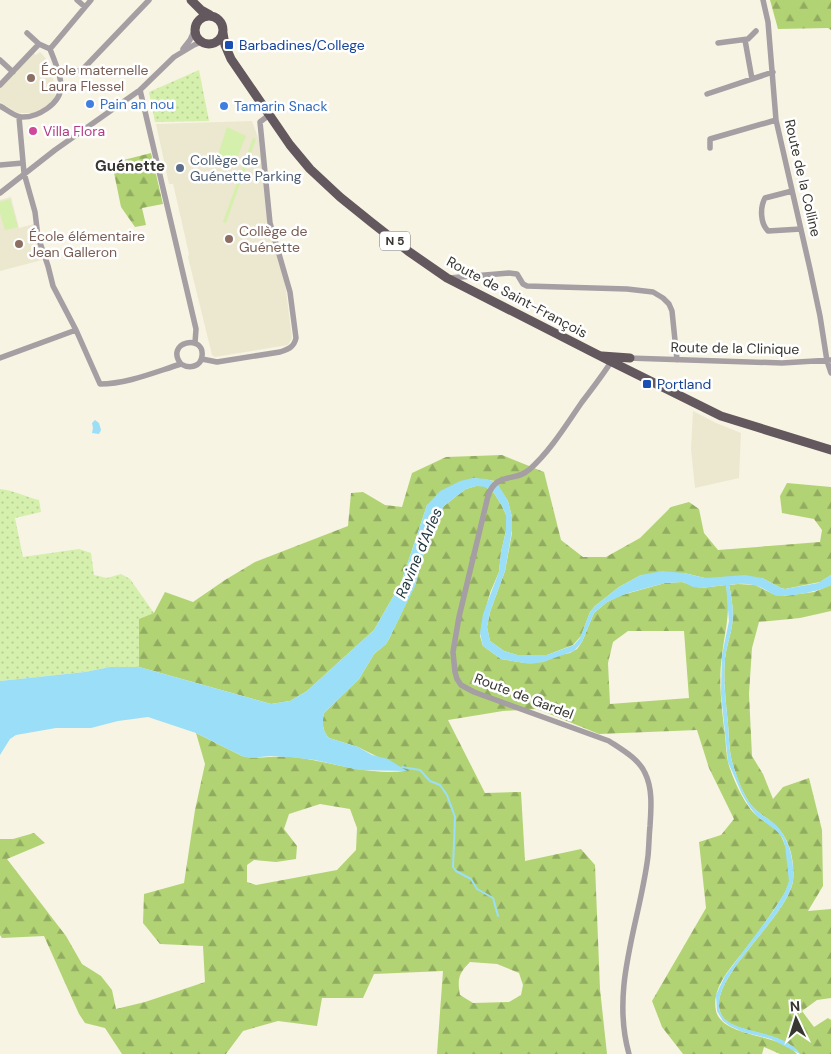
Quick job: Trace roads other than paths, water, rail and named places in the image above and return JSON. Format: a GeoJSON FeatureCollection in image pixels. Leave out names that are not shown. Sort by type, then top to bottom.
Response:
{"type":"FeatureCollection","features":[{"type":"Feature","properties":{"kind":"main road","name":"N 5"},"geometry":{"type":"LineString","coordinates":[[190,0],[201,10],[219,20],[222,24],[223,33]]}},
{"type":"Feature","properties":{"kind":"main road","name":"N 5"},"geometry":{"type":"LineString","coordinates":[[190,0],[196,22]]}},
{"type":"Feature","properties":{"kind":"main road"},"geometry":{"type":"LineString","coordinates":[[194,31],[196,22],[201,17],[211,15]]}},
{"type":"Feature","properties":{"kind":"main road","name":"N 5"},"geometry":{"type":"LineString","coordinates":[[194,31],[196,38],[206,43]]}},
{"type":"Feature","properties":{"kind":"main road"},"geometry":{"type":"LineString","coordinates":[[206,43],[218,40],[223,33]]}},
{"type":"Feature","properties":{"kind":"main road","name":"Route de Saint-François"},"geometry":{"type":"LineString","coordinates":[[223,33],[230,59],[290,145],[310,169],[329,188],[400,245],[447,278],[721,416],[831,450]]}},
{"type":"Feature","properties":{"kind":"main road","name":"Route de Saint-François"},"geometry":{"type":"LineString","coordinates":[[206,43],[230,59]]}},
{"type":"Feature","properties":{"kind":"main road"},"geometry":{"type":"LineString","coordinates":[[599,356],[634,359],[636,374]]}},
{"type":"Feature","properties":{"kind":"street"},"geometry":{"type":"LineString","coordinates":[[77,0],[84,7]]}},
{"type":"Feature","properties":{"kind":"street"},"geometry":{"type":"LineString","coordinates":[[50,49],[91,0]]}},
{"type":"Feature","properties":{"kind":"street"},"geometry":{"type":"LineString","coordinates":[[59,74],[76,73],[90,64],[149,0]]}},
{"type":"Feature","properties":{"kind":"street","name":"Route de la Colline"},"geometry":{"type":"LineString","coordinates":[[763,0],[768,22],[776,120],[831,373]]}},
{"type":"Feature","properties":{"kind":"street"},"geometry":{"type":"LineString","coordinates":[[0,193],[12,185],[24,173],[140,90],[180,52],[190,40],[194,31]]}},
{"type":"Feature","properties":{"kind":"street"},"geometry":{"type":"LineString","coordinates":[[718,43],[745,40],[756,31]]}},
{"type":"Feature","properties":{"kind":"street"},"geometry":{"type":"LineString","coordinates":[[0,106],[19,117],[34,115],[54,103],[59,96],[61,87],[59,74],[50,49],[39,44],[27,33]]}},
{"type":"Feature","properties":{"kind":"street"},"geometry":{"type":"LineString","coordinates":[[745,40],[752,79]]}},
{"type":"Feature","properties":{"kind":"street"},"geometry":{"type":"LineString","coordinates":[[180,52],[206,43]]}},
{"type":"Feature","properties":{"kind":"street"},"geometry":{"type":"LineString","coordinates":[[0,86],[39,44]]}},
{"type":"Feature","properties":{"kind":"street"},"geometry":{"type":"LineString","coordinates":[[0,60],[13,72]]}},
{"type":"Feature","properties":{"kind":"street"},"geometry":{"type":"LineString","coordinates":[[707,94],[773,72]]}},
{"type":"Feature","properties":{"kind":"street"},"geometry":{"type":"LineString","coordinates":[[140,90],[196,329],[195,343]]}},
{"type":"Feature","properties":{"kind":"street"},"geometry":{"type":"LineString","coordinates":[[202,359],[217,362],[280,352],[294,345],[296,338],[290,292],[270,223],[260,122],[269,115]]}},
{"type":"Feature","properties":{"kind":"street"},"geometry":{"type":"LineString","coordinates":[[19,117],[24,173],[35,212],[38,237],[53,286],[76,330],[100,384],[110,384],[181,364],[192,367],[202,359],[202,350],[195,343],[184,343],[178,348],[177,356],[181,364]]}},
{"type":"Feature","properties":{"kind":"street"},"geometry":{"type":"LineString","coordinates":[[710,148],[710,139],[776,120]]}},
{"type":"Feature","properties":{"kind":"street"},"geometry":{"type":"LineString","coordinates":[[0,165],[23,163]]}},
{"type":"Feature","properties":{"kind":"street"},"geometry":{"type":"LineString","coordinates":[[792,191],[765,198],[762,209],[762,222],[768,231],[801,229]]}},
{"type":"Feature","properties":{"kind":"street"},"geometry":{"type":"LineString","coordinates":[[447,278],[509,273],[517,274],[522,284],[527,286],[627,289],[653,292],[663,298],[669,304],[672,311],[677,360]]}},
{"type":"Feature","properties":{"kind":"street"},"geometry":{"type":"LineString","coordinates":[[0,358],[76,330]]}},
{"type":"Feature","properties":{"kind":"street","name":"Route de la Clinique"},"geometry":{"type":"LineString","coordinates":[[616,364],[634,359],[782,363],[829,360]]}},
{"type":"Feature","properties":{"kind":"street","name":"Route de Gardel"},"geometry":{"type":"LineString","coordinates":[[616,364],[558,438],[529,470],[513,478],[496,482],[490,490],[459,617],[453,652],[455,672],[461,685],[474,692],[609,741],[630,756],[645,772],[649,783],[651,799],[648,856],[624,976],[622,1005],[625,1039],[629,1054]]}},
{"type":"Feature","properties":{"kind":"water"},"geometry":{"type":"Polygon","coordinates":[[[95,420],[99,423],[101,430],[99,434],[92,433],[92,423],[95,420]]]}},
{"type":"Feature","properties":{"kind":"water","name":"Ravine d'Arles"},"geometry":{"type":"Polygon","coordinates":[[[473,478],[487,479],[497,483],[508,501],[512,517],[512,530],[505,571],[490,612],[487,627],[490,641],[504,651],[517,655],[547,655],[574,645],[580,638],[590,612],[595,606],[619,587],[641,575],[662,571],[684,573],[705,578],[745,575],[762,578],[785,589],[818,583],[831,575],[831,585],[827,587],[789,596],[777,596],[760,587],[751,585],[729,585],[733,621],[724,676],[729,744],[733,765],[749,802],[781,830],[788,844],[792,859],[793,881],[787,897],[777,913],[735,967],[725,984],[719,1000],[721,1014],[726,1020],[735,1025],[782,1040],[800,1054],[771,1039],[743,1032],[730,1026],[723,1021],[717,1011],[716,995],[725,976],[774,910],[785,892],[789,881],[783,839],[778,832],[757,816],[749,806],[728,762],[721,694],[722,655],[729,621],[726,585],[701,588],[693,587],[683,582],[665,583],[628,593],[607,602],[594,613],[582,642],[574,651],[543,662],[530,664],[501,659],[483,646],[480,633],[483,614],[499,572],[506,531],[506,515],[502,506],[494,493],[485,487],[476,486],[466,489],[444,506],[432,529],[415,586],[389,639],[374,654],[359,679],[324,713],[323,726],[329,738],[358,747],[372,755],[388,759],[407,771],[359,770],[315,760],[289,757],[249,758],[196,733],[148,717],[118,721],[91,728],[56,728],[16,735],[10,739],[0,755],[0,681],[85,672],[110,667],[139,667],[271,704],[290,701],[307,691],[374,630],[401,583],[427,505],[440,491],[460,481],[473,478]]]}},
{"type":"Feature","properties":{"kind":"waterway"},"geometry":{"type":"LineString","coordinates":[[402,767],[420,770],[430,781],[440,785],[447,795],[455,817],[453,867],[456,871],[471,879],[477,889],[493,898],[498,916]]}},
{"type":"Feature","properties":{"kind":"place","name":"Barbadines/College"},"geometry":{"type":"Point","coordinates":[229,45]}},
{"type":"Feature","properties":{"kind":"place","name":"École maternelle Laura Flessel"},"geometry":{"type":"Point","coordinates":[31,78]}},
{"type":"Feature","properties":{"kind":"place","name":"Pain an nou"},"geometry":{"type":"Point","coordinates":[90,104]}},
{"type":"Feature","properties":{"kind":"place","name":"Tamarin Snack"},"geometry":{"type":"Point","coordinates":[224,106]}},
{"type":"Feature","properties":{"kind":"place","name":"Villa Flora"},"geometry":{"type":"Point","coordinates":[33,131]}},
{"type":"Feature","properties":{"kind":"place","name":"Collège de Guénette Parking"},"geometry":{"type":"Point","coordinates":[180,168]}},
{"type":"Feature","properties":{"kind":"place","name":"Collège de Guénette"},"geometry":{"type":"Point","coordinates":[229,239]}},
{"type":"Feature","properties":{"kind":"place","name":"École élémentaire Jean Galleron"},"geometry":{"type":"Point","coordinates":[19,244]}},
{"type":"Feature","properties":{"kind":"place","name":"Portland"},"geometry":{"type":"Point","coordinates":[647,384]}},
{"type":"Feature","properties":{"kind":"district","name":"Guénette"},"geometry":{"type":"Point","coordinates":[130,166]}}]}
